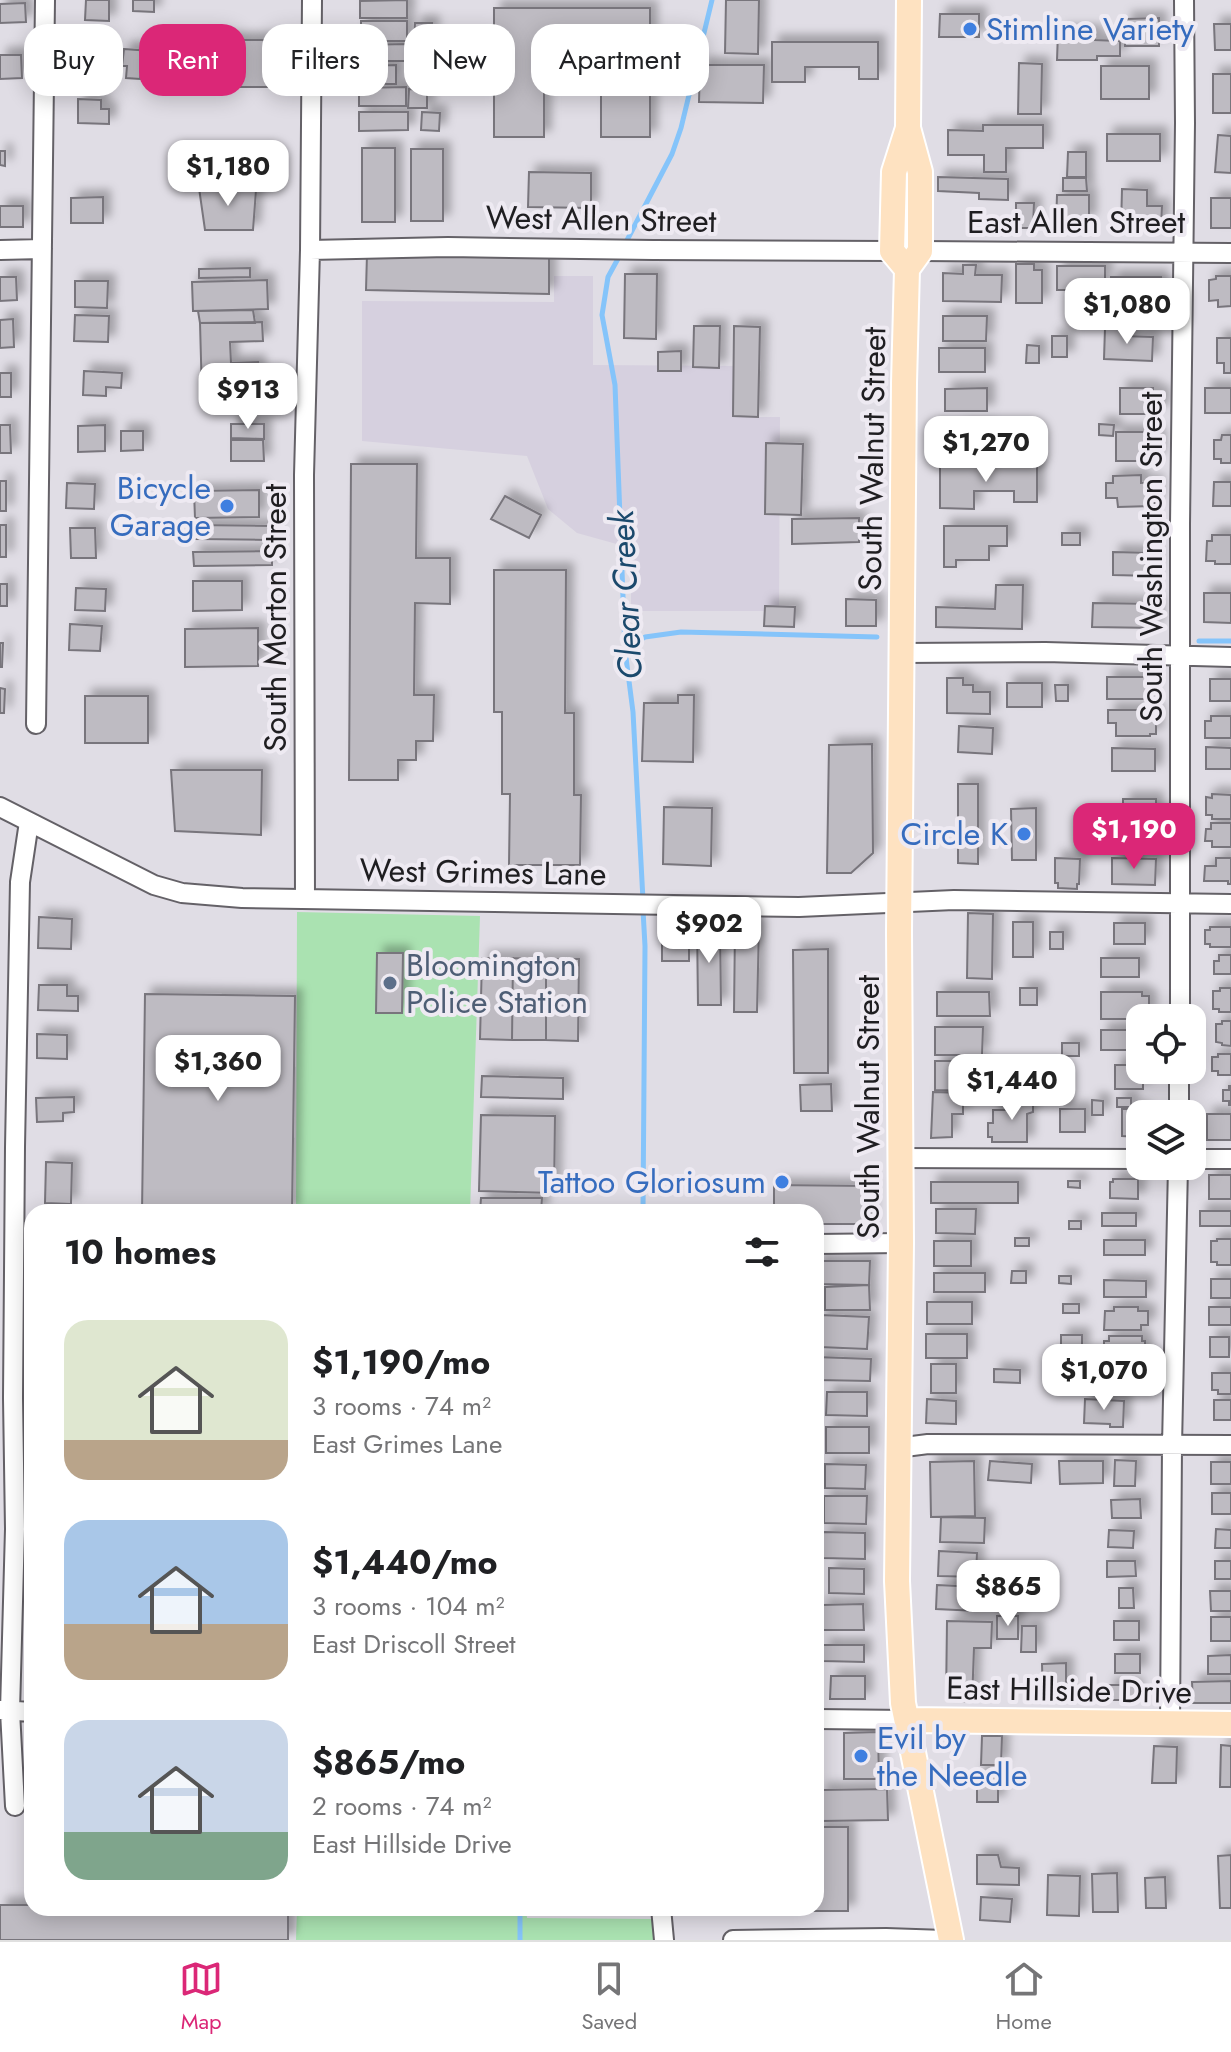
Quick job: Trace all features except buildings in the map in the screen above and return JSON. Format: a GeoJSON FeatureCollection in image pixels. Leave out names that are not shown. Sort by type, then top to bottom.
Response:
{"type":"FeatureCollection","features":[{"type":"Feature","properties":{"kind":"main road","name":"South Walnut Street"},"geometry":{"type":"LineString","coordinates":[[909,0],[908,128],[894,172],[906,257],[897,1581],[903,1703],[951,1940]]}},
{"type":"Feature","properties":{"kind":"main road","name":"East Hillside Drive"},"geometry":{"type":"LineString","coordinates":[[907,1720],[1231,1724]]}},
{"type":"Feature","properties":{"kind":"street"},"geometry":{"type":"LineString","coordinates":[[36,724],[45,0]]}},
{"type":"Feature","properties":{"kind":"street","name":"South Morton Street"},"geometry":{"type":"LineString","coordinates":[[305,899],[304,475],[312,0]]}},
{"type":"Feature","properties":{"kind":"street","name":"South Washington Street"},"geometry":{"type":"LineString","coordinates":[[1180,1004],[1184,0]]}},
{"type":"Feature","properties":{"kind":"street","name":"West Allen Street"},"geometry":{"type":"LineString","coordinates":[[310,250],[448,247],[906,257]]}},
{"type":"Feature","properties":{"kind":"street"},"geometry":{"type":"LineString","coordinates":[[0,250],[42,249]]}},
{"type":"Feature","properties":{"kind":"street","name":"East Allen Street"},"geometry":{"type":"LineString","coordinates":[[906,257],[1231,253]]}},
{"type":"Feature","properties":{"kind":"street"},"geometry":{"type":"LineString","coordinates":[[902,653],[1045,652],[1231,657]]}},
{"type":"Feature","properties":{"kind":"street","name":"West Grimes Lane"},"geometry":{"type":"LineString","coordinates":[[0,807],[154,885],[182,893],[242,898],[799,907],[954,900],[1231,904]]}},
{"type":"Feature","properties":{"kind":"street"},"geometry":{"type":"LineString","coordinates":[[15,1806],[5,1711],[15,1529],[7,1398],[8,1146],[20,882],[29,822]]}},
{"type":"Feature","properties":{"kind":"street"},"geometry":{"type":"LineString","coordinates":[[899,1158],[1126,1159]]}},
{"type":"Feature","properties":{"kind":"street"},"geometry":{"type":"LineString","coordinates":[[1206,1159],[1231,1159]]}},
{"type":"Feature","properties":{"kind":"street"},"geometry":{"type":"LineString","coordinates":[[1170,1723],[1178,1180]]}},
{"type":"Feature","properties":{"kind":"street"},"geometry":{"type":"LineString","coordinates":[[824,1244],[901,1243]]}},
{"type":"Feature","properties":{"kind":"street"},"geometry":{"type":"LineString","coordinates":[[897,1448],[928,1444],[1231,1445]]}},
{"type":"Feature","properties":{"kind":"street"},"geometry":{"type":"LineString","coordinates":[[824,1719],[907,1720]]}},
{"type":"Feature","properties":{"kind":"street"},"geometry":{"type":"LineString","coordinates":[[662,1916],[664,1940]]}},
{"type":"Feature","properties":{"kind":"street"},"geometry":{"type":"LineString","coordinates":[[733,1940],[945,1940]]}},
{"type":"Feature","properties":{"kind":"shaded area"},"geometry":{"type":"Polygon","coordinates":[[[554,276],[593,276],[593,365],[746,366],[746,417],[780,417],[779,611],[631,611],[631,548],[577,533],[548,509],[527,456],[362,441],[362,301],[554,302],[554,276]]]}},
{"type":"Feature","properties":{"kind":"green space"},"geometry":{"type":"Polygon","coordinates":[[[297,912],[480,916],[470,1204],[296,1204],[297,912]]]}},
{"type":"Feature","properties":{"kind":"green space"},"geometry":{"type":"Polygon","coordinates":[[[297,1916],[527,1916],[652,1919],[654,1940],[296,1940],[297,1916]]]}},
{"type":"Feature","properties":{"kind":"waterway","name":"Clear Creek"},"geometry":{"type":"LineString","coordinates":[[624,246],[672,154],[712,0]]}},
{"type":"Feature","properties":{"kind":"waterway","name":"Clear Creek"},"geometry":{"type":"LineString","coordinates":[[620,255],[608,277],[602,315],[615,385],[625,650],[633,712],[643,900]]}},
{"type":"Feature","properties":{"kind":"waterway"},"geometry":{"type":"LineString","coordinates":[[626,650],[645,637],[681,632],[877,637]]}},
{"type":"Feature","properties":{"kind":"waterway"},"geometry":{"type":"LineString","coordinates":[[1199,641],[1231,641]]}},
{"type":"Feature","properties":{"kind":"waterway","name":"Clear Creek"},"geometry":{"type":"LineString","coordinates":[[643,910],[643,1204]]}},
{"type":"Feature","properties":{"kind":"waterway","name":"Clear Creek"},"geometry":{"type":"LineString","coordinates":[[520,1916],[520,1940]]}},
{"type":"Feature","properties":{"kind":"place","name":"Stimline Variety"},"geometry":{"type":"Point","coordinates":[970,29]}},
{"type":"Feature","properties":{"kind":"place","name":"Bicycle Garage"},"geometry":{"type":"Point","coordinates":[227,506]}},
{"type":"Feature","properties":{"kind":"place","name":"Circle K"},"geometry":{"type":"Point","coordinates":[1024,834]}},
{"type":"Feature","properties":{"kind":"place","name":"Bloomington Police Station"},"geometry":{"type":"Point","coordinates":[390,983]}},
{"type":"Feature","properties":{"kind":"place","name":"Tattoo Gloriosum"},"geometry":{"type":"Point","coordinates":[782,1182]}},
{"type":"Feature","properties":{"kind":"place","name":"Evil by the Needle"},"geometry":{"type":"Point","coordinates":[861,1756]}}]}
